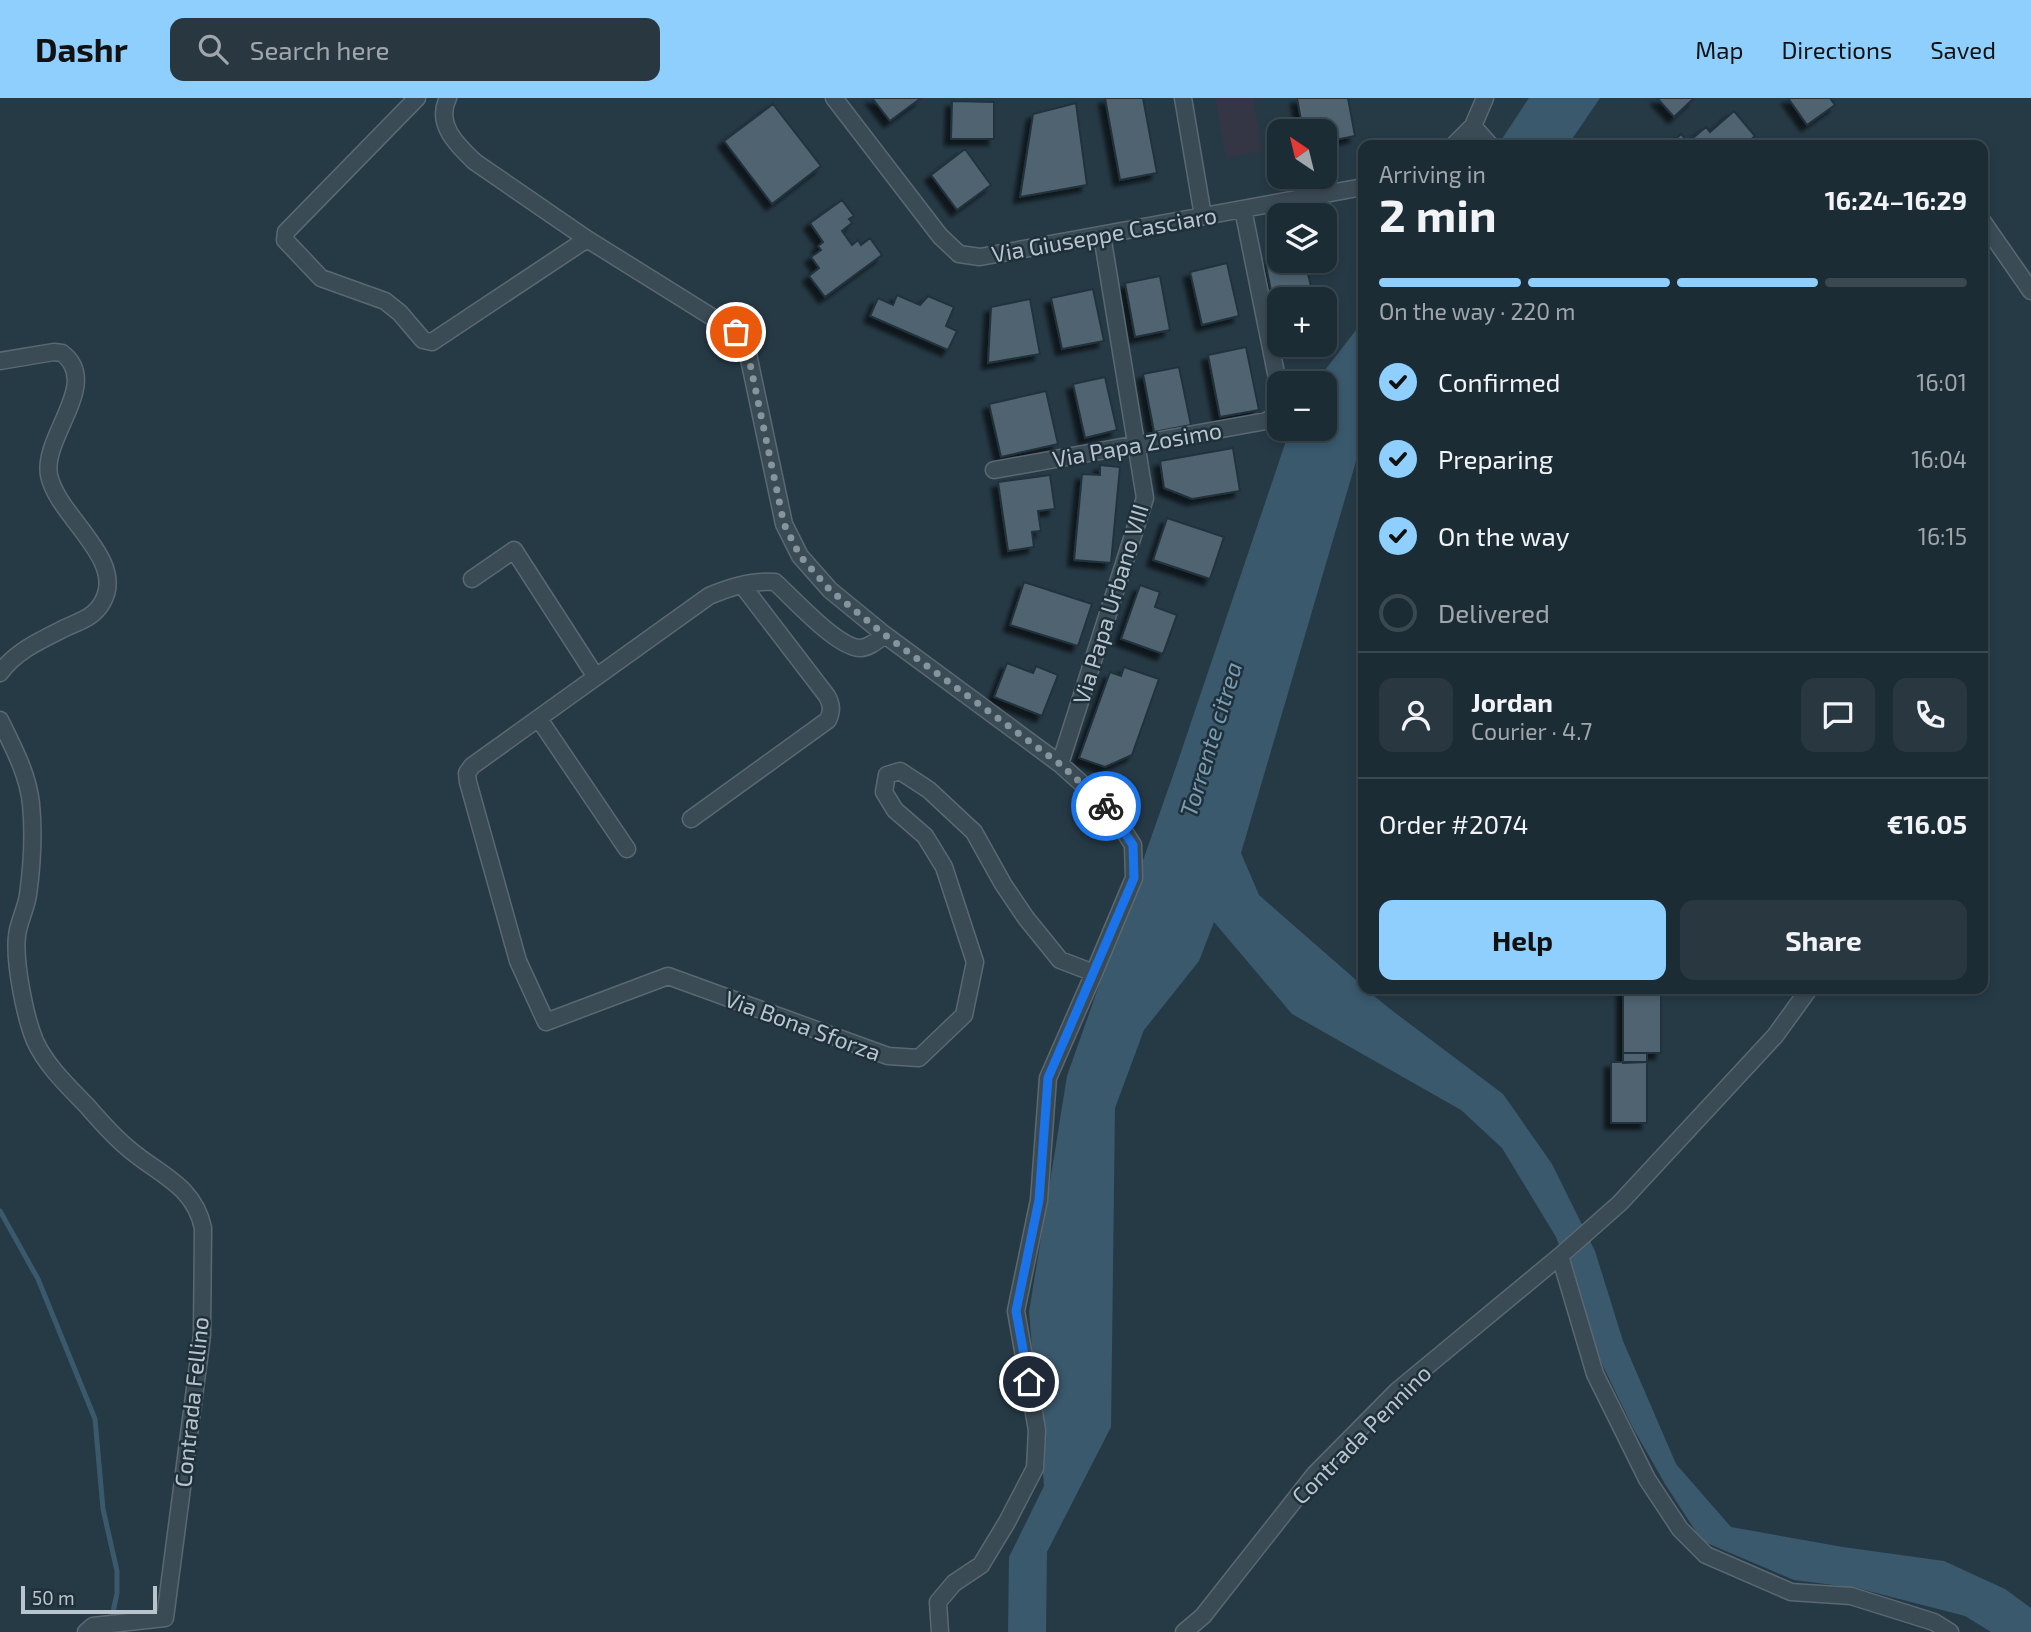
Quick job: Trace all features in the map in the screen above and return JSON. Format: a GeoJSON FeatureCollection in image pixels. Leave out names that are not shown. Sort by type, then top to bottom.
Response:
{"type":"FeatureCollection","features":[{"type":"Feature","properties":{"kind":"street"},"geometry":{"type":"LineString","coordinates":[[417,98],[286,232],[285,240],[321,278],[385,301],[400,313],[423,340],[432,342],[587,239]]}},
{"type":"Feature","properties":{"kind":"street"},"geometry":{"type":"LineString","coordinates":[[449,98],[443,118],[448,132],[475,162],[587,239],[736,332],[748,354],[784,524],[800,556],[830,590],[885,635],[1060,764],[1110,809],[1133,845],[1134,878],[1048,1078],[1039,1200],[1016,1311],[1037,1430],[1035,1468],[981,1565],[954,1583],[937,1602],[940,1632]]}},
{"type":"Feature","properties":{"kind":"street","name":"Via Giuseppe Casciaro"},"geometry":{"type":"LineString","coordinates":[[834,98],[940,236],[959,254],[980,257],[1358,188]]}},
{"type":"Feature","properties":{"kind":"street"},"geometry":{"type":"LineString","coordinates":[[1183,98],[1203,216]]}},
{"type":"Feature","properties":{"kind":"street"},"geometry":{"type":"LineString","coordinates":[[1459,140],[1473,126],[1485,98]]}},
{"type":"Feature","properties":{"kind":"street"},"geometry":{"type":"LineString","coordinates":[[1473,126],[1486,140]]}},
{"type":"Feature","properties":{"kind":"street"},"geometry":{"type":"LineString","coordinates":[[1243,209],[1276,371]]}},
{"type":"Feature","properties":{"kind":"street"},"geometry":{"type":"LineString","coordinates":[[1988,229],[2031,292]]}},
{"type":"Feature","properties":{"kind":"street","name":"Via Papa Urbano VIII"},"geometry":{"type":"LineString","coordinates":[[1060,764],[1145,498],[1102,235]]}},
{"type":"Feature","properties":{"kind":"street"},"geometry":{"type":"LineString","coordinates":[[0,361],[54,352],[62,353],[73,365],[77,382],[75,393],[56,436],[49,456],[48,470],[51,485],[60,503],[103,561],[107,584],[105,599],[95,612],[34,643],[14,657],[0,673]]}},
{"type":"Feature","properties":{"kind":"street","name":"Via Papa Zosimo"},"geometry":{"type":"LineString","coordinates":[[993,470],[1267,420]]}},
{"type":"Feature","properties":{"kind":"street"},"geometry":{"type":"LineString","coordinates":[[472,579],[514,551],[596,677]]}},
{"type":"Feature","properties":{"kind":"street"},"geometry":{"type":"LineString","coordinates":[[627,849],[539,719],[709,596],[742,585],[762,581],[775,582],[848,645],[860,648],[885,635]]}},
{"type":"Feature","properties":{"kind":"street"},"geometry":{"type":"LineString","coordinates":[[691,819],[828,720],[831,714],[827,696],[742,585]]}},
{"type":"Feature","properties":{"kind":"street","name":"Via Bona Sforza"},"geometry":{"type":"LineString","coordinates":[[539,719],[472,766],[467,773],[518,961],[546,1022],[668,976],[888,1056],[919,1058],[964,1015],[975,962],[951,896],[944,867],[925,836],[895,810],[884,792],[887,775],[900,771],[929,790],[974,832],[1003,884],[1060,960],[1094,973]]}},
{"type":"Feature","properties":{"kind":"street","name":"Contrada Fellino"},"geometry":{"type":"LineString","coordinates":[[0,720],[20,763],[32,807],[32,855],[28,894],[17,936],[26,1014],[36,1043],[52,1068],[111,1133],[147,1164],[179,1185],[200,1214],[203,1228],[202,1335],[165,1625],[124,1623],[90,1629]]}},
{"type":"Feature","properties":{"kind":"street","name":"Contrada Pennino"},"geometry":{"type":"LineString","coordinates":[[1184,1632],[1203,1616],[1315,1474],[1397,1391],[1620,1203],[1775,1036],[1805,994]]}},
{"type":"Feature","properties":{"kind":"street"},"geometry":{"type":"LineString","coordinates":[[1560,1256],[1595,1374],[1647,1479],[1680,1529],[1706,1555],[1791,1592],[1851,1596],[1934,1622],[1950,1632]]}},
{"type":"Feature","properties":{"kind":"shaded area"},"geometry":{"type":"Polygon","coordinates":[[[1215,98],[1253,98],[1262,151],[1226,158],[1215,98]]]}},
{"type":"Feature","properties":{"kind":"water"},"geometry":{"type":"Polygon","coordinates":[[[1529,98],[1600,98],[1571,140],[1501,140],[1529,98]]]}},
{"type":"Feature","properties":{"kind":"water","name":"Torrente citrea"},"geometry":{"type":"Polygon","coordinates":[[[1358,327],[1358,456],[1241,853],[1259,895],[1358,982],[1358,994],[1372,994],[1503,1094],[1552,1164],[1595,1251],[1623,1341],[1676,1464],[1731,1527],[1944,1561],[2005,1589],[2031,1608],[2031,1632],[1991,1632],[1965,1616],[1857,1588],[1794,1580],[1702,1541],[1633,1428],[1601,1362],[1556,1237],[1502,1148],[1461,1110],[1292,1014],[1214,922],[1199,961],[1144,1030],[1115,1108],[1111,1427],[1047,1552],[1046,1632],[1008,1632],[1009,1557],[1044,1486],[1029,1312],[1067,1076],[1177,764],[1286,441],[1337,441],[1337,371],[1324,371],[1358,327]]]}},
{"type":"Feature","properties":{"kind":"building"},"geometry":{"type":"Polygon","coordinates":[[[872,98],[921,98],[890,121],[872,98]]]}},
{"type":"Feature","properties":{"kind":"building"},"geometry":{"type":"Polygon","coordinates":[[[1105,98],[1143,98],[1157,173],[1120,180],[1105,98]]]}},
{"type":"Feature","properties":{"kind":"building"},"geometry":{"type":"Polygon","coordinates":[[[1297,98],[1348,98],[1355,136],[1337,140],[1337,119],[1301,119],[1297,98]]]}},
{"type":"Feature","properties":{"kind":"building"},"geometry":{"type":"Polygon","coordinates":[[[1657,98],[1694,98],[1674,117],[1657,98]]]}},
{"type":"Feature","properties":{"kind":"building"},"geometry":{"type":"Polygon","coordinates":[[[1788,98],[1830,98],[1835,105],[1807,125],[1788,98]]]}},
{"type":"Feature","properties":{"kind":"building"},"geometry":{"type":"Polygon","coordinates":[[[952,101],[994,102],[994,139],[951,139],[952,101]]]}},
{"type":"Feature","properties":{"kind":"building"},"geometry":{"type":"Polygon","coordinates":[[[1076,103],[1087,185],[1020,197],[1033,114],[1076,103]]]}},
{"type":"Feature","properties":{"kind":"building"},"geometry":{"type":"Polygon","coordinates":[[[773,104],[821,166],[772,204],[724,141],[773,104]]]}},
{"type":"Feature","properties":{"kind":"building"},"geometry":{"type":"Polygon","coordinates":[[[1734,111],[1755,136],[1751,140],[1690,140],[1706,127],[1710,132],[1734,111]]]}},
{"type":"Feature","properties":{"kind":"building"},"geometry":{"type":"Polygon","coordinates":[[[1681,134],[1686,140],[1674,140],[1681,134]]]}},
{"type":"Feature","properties":{"kind":"building"},"geometry":{"type":"Polygon","coordinates":[[[965,149],[991,185],[957,210],[931,175],[965,149]]]}},
{"type":"Feature","properties":{"kind":"building"},"geometry":{"type":"Polygon","coordinates":[[[842,200],[854,216],[849,219],[852,223],[842,231],[852,245],[858,240],[861,245],[870,238],[882,255],[825,297],[809,276],[819,268],[811,257],[821,250],[818,246],[823,242],[810,223],[842,200]]]}},
{"type":"Feature","properties":{"kind":"building"},"geometry":{"type":"Polygon","coordinates":[[[1227,263],[1239,316],[1202,325],[1190,272],[1227,263]]]}},
{"type":"Feature","properties":{"kind":"building"},"geometry":{"type":"Polygon","coordinates":[[[1267,273],[1308,273],[1311,287],[1270,287],[1267,273]]]}},
{"type":"Feature","properties":{"kind":"building"},"geometry":{"type":"Polygon","coordinates":[[[1160,276],[1170,330],[1135,337],[1125,283],[1160,276]]]}},
{"type":"Feature","properties":{"kind":"building"},"geometry":{"type":"Polygon","coordinates":[[[1093,289],[1104,341],[1062,349],[1051,298],[1093,289]]]}},
{"type":"Feature","properties":{"kind":"building"},"geometry":{"type":"Polygon","coordinates":[[[897,295],[920,305],[928,296],[954,307],[946,326],[957,331],[948,350],[870,316],[878,298],[893,305],[897,295]]]}},
{"type":"Feature","properties":{"kind":"building"},"geometry":{"type":"Polygon","coordinates":[[[1030,299],[1040,354],[988,363],[991,307],[1030,299]]]}},
{"type":"Feature","properties":{"kind":"building"},"geometry":{"type":"Polygon","coordinates":[[[1246,347],[1259,410],[1220,417],[1208,355],[1246,347]]]}},
{"type":"Feature","properties":{"kind":"building"},"geometry":{"type":"Polygon","coordinates":[[[1179,367],[1191,425],[1154,432],[1143,374],[1179,367]]]}},
{"type":"Feature","properties":{"kind":"building"},"geometry":{"type":"Polygon","coordinates":[[[1105,377],[1117,430],[1085,438],[1073,384],[1105,377]]]}},
{"type":"Feature","properties":{"kind":"building"},"geometry":{"type":"Polygon","coordinates":[[[1046,391],[1058,444],[1001,457],[989,404],[1046,391]]]}},
{"type":"Feature","properties":{"kind":"building"},"geometry":{"type":"Polygon","coordinates":[[[1233,448],[1240,491],[1192,499],[1164,488],[1160,461],[1233,448]]]}},
{"type":"Feature","properties":{"kind":"building"},"geometry":{"type":"Polygon","coordinates":[[[1100,465],[1120,467],[1111,563],[1074,560],[1082,474],[1100,475],[1100,465]]]}},
{"type":"Feature","properties":{"kind":"building"},"geometry":{"type":"Polygon","coordinates":[[[1050,475],[1055,509],[1038,511],[1041,531],[1032,532],[1034,547],[1008,551],[998,482],[1050,475]]]}},
{"type":"Feature","properties":{"kind":"building"},"geometry":{"type":"Polygon","coordinates":[[[1167,518],[1224,537],[1210,579],[1153,560],[1167,518]]]}},
{"type":"Feature","properties":{"kind":"building"},"geometry":{"type":"Polygon","coordinates":[[[1024,582],[1092,604],[1078,646],[1010,625],[1024,582]]]}},
{"type":"Feature","properties":{"kind":"building"},"geometry":{"type":"Polygon","coordinates":[[[1140,585],[1160,592],[1155,607],[1177,615],[1163,654],[1121,639],[1140,585]]]}},
{"type":"Feature","properties":{"kind":"building"},"geometry":{"type":"Polygon","coordinates":[[[1007,663],[1033,673],[1036,666],[1058,675],[1042,716],[994,697],[1007,663]]]}},
{"type":"Feature","properties":{"kind":"building"},"geometry":{"type":"Polygon","coordinates":[[[1124,667],[1159,679],[1132,755],[1105,767],[1079,758],[1110,672],[1121,676],[1124,667]]]}},
{"type":"Feature","properties":{"kind":"building"},"geometry":{"type":"Polygon","coordinates":[[[1623,994],[1661,994],[1661,1053],[1623,1053],[1623,994]]]}},
{"type":"Feature","properties":{"kind":"building"},"geometry":{"type":"Polygon","coordinates":[[[1623,1053],[1647,1053],[1647,1062],[1623,1063],[1623,1053]]]}},
{"type":"Feature","properties":{"kind":"building"},"geometry":{"type":"Polygon","coordinates":[[[1611,1062],[1647,1062],[1647,1123],[1611,1123],[1611,1062]]]}},
{"type":"Feature","properties":{"kind":"waterway"},"geometry":{"type":"LineString","coordinates":[[0,1211],[38,1279],[95,1419],[103,1509],[117,1571],[117,1593],[113,1612],[116,1632]]}},
{"type":"Feature","properties":{"kind":"way so far"},"geometry":{"type":"LineString","coordinates":[[736,332],[748,354],[784,524],[800,556],[830,590],[885,635],[1060,764],[1106,806]]}},
{"type":"Feature","properties":{"kind":"route"},"geometry":{"type":"LineString","coordinates":[[1029,1382],[1016,1311],[1039,1200],[1048,1078],[1134,878],[1133,845],[1106,806]]}}]}
